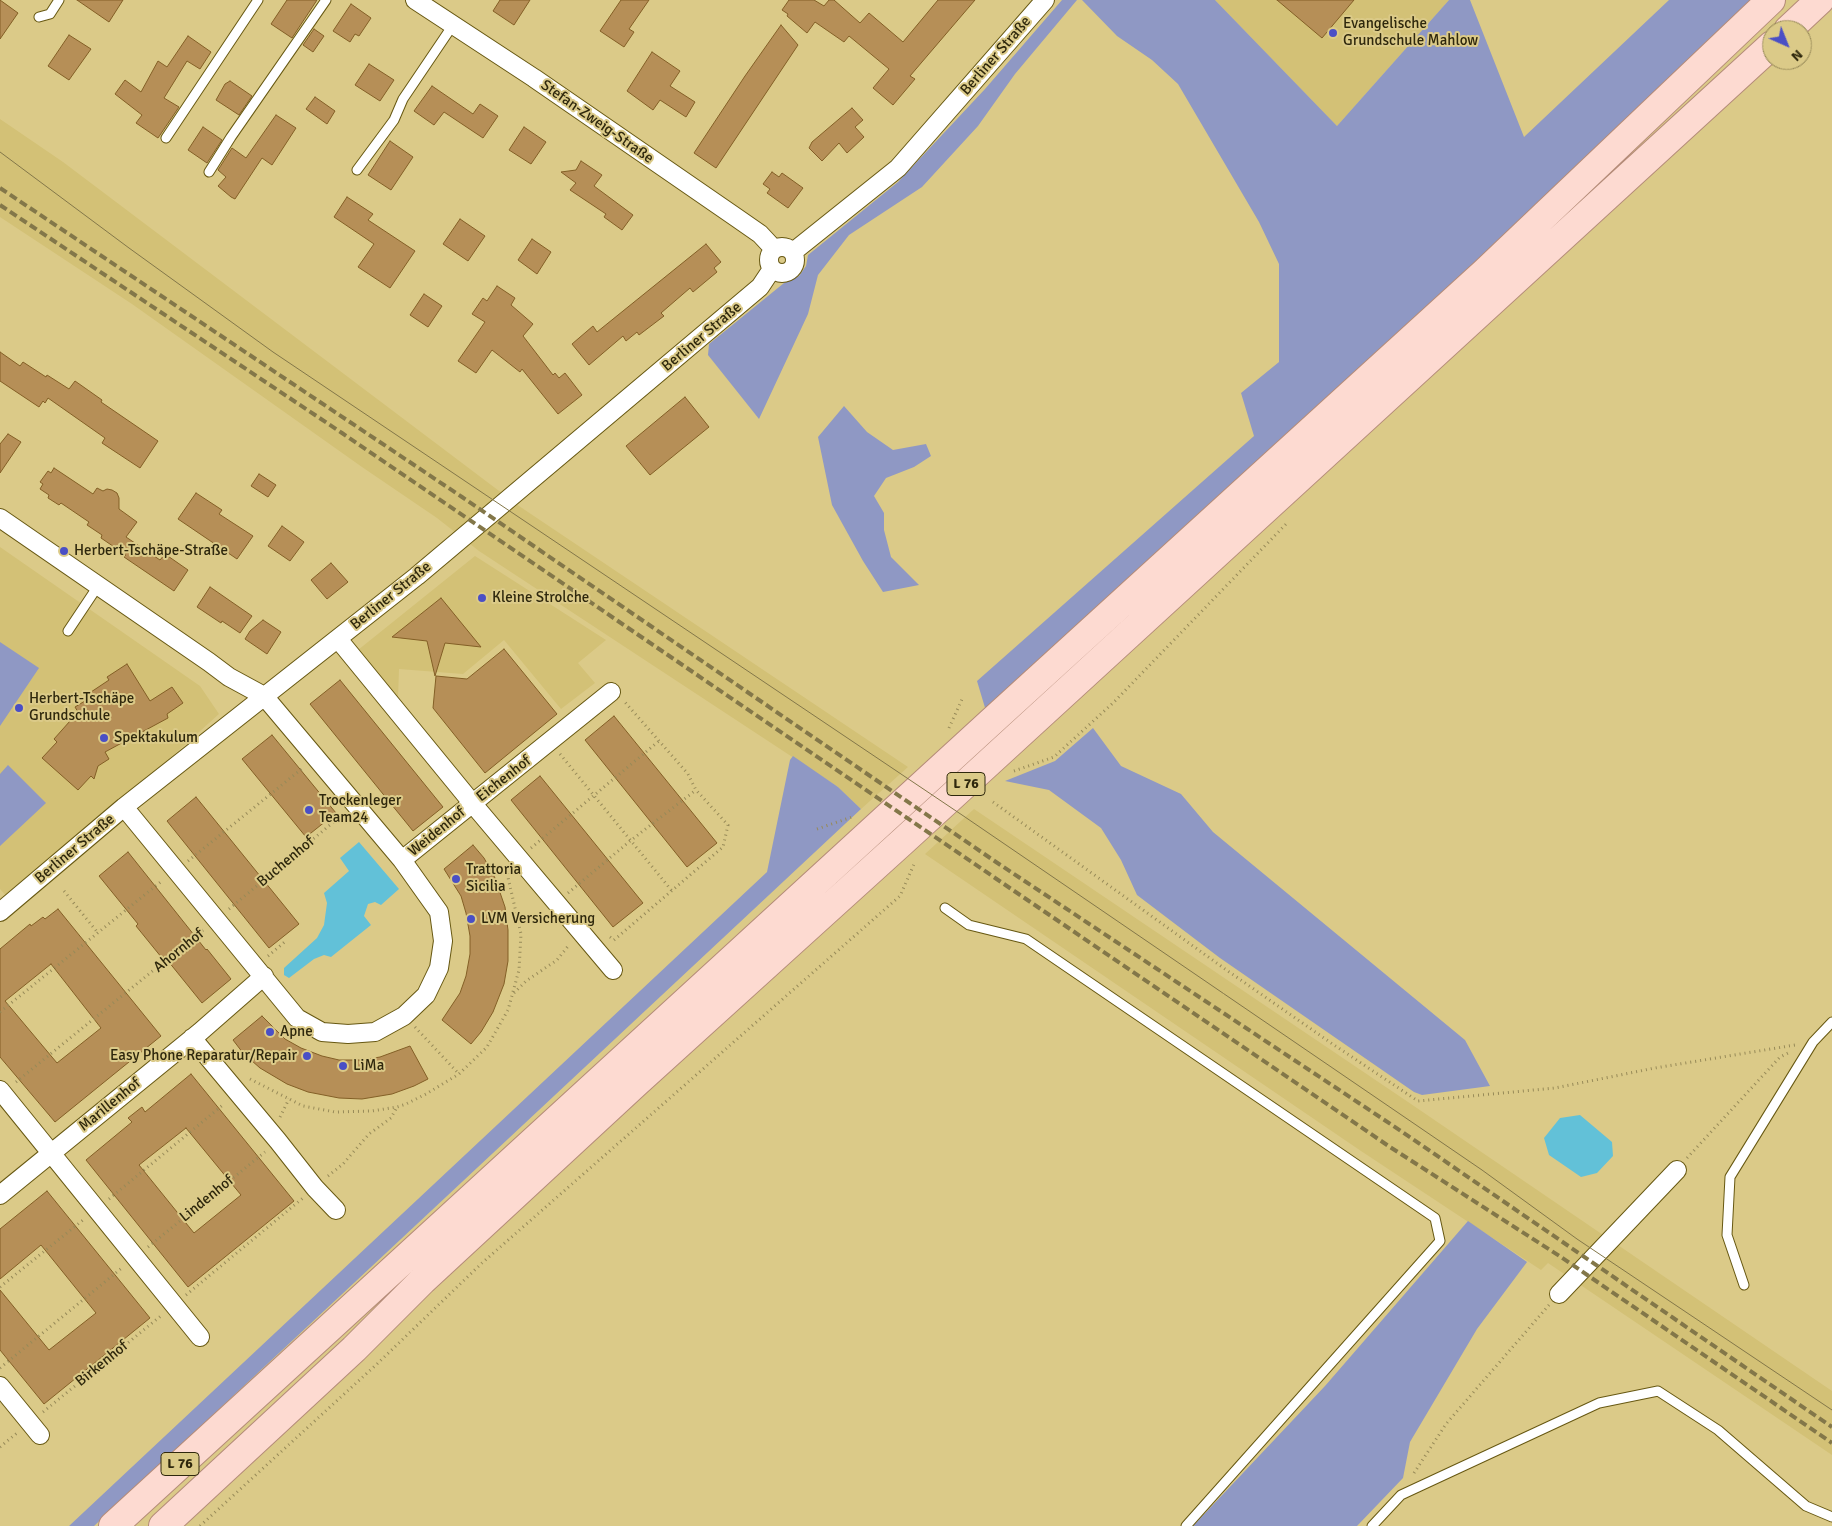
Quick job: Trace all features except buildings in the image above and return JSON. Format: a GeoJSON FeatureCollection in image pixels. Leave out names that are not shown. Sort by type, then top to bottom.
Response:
{"type":"FeatureCollection","features":[{"type":"Feature","properties":{"kind":"main road","name":"L 76"},"geometry":{"type":"LineString","coordinates":[[113,1526],[1485,272],[1771,0]]}},
{"type":"Feature","properties":{"kind":"main road"},"geometry":{"type":"LineString","coordinates":[[1799,20],[1820,0]]}},
{"type":"Feature","properties":{"kind":"main road","name":"L 76"},"geometry":{"type":"LineString","coordinates":[[163,1526],[354,1349],[422,1281],[629,1089],[894,849],[1762,54]]}},
{"type":"Feature","properties":{"kind":"street","name":"Stefan-Zweig-Straße"},"geometry":{"type":"LineString","coordinates":[[415,0],[534,78],[737,218],[760,234],[774,249]]}},
{"type":"Feature","properties":{"kind":"street","name":"Berliner Straße"},"geometry":{"type":"LineString","coordinates":[[793,252],[898,168],[1045,0]]}},
{"type":"Feature","properties":{"kind":"street"},"geometry":{"type":"LineString","coordinates":[[772,269],[778,273],[789,272],[795,262],[793,252],[785,247],[774,249]]}},
{"type":"Feature","properties":{"kind":"street","name":"Berliner Straße"},"geometry":{"type":"LineString","coordinates":[[0,912],[124,807],[417,576],[760,288],[772,269],[769,258],[774,249]]}},
{"type":"Feature","properties":{"kind":"street"},"geometry":{"type":"LineString","coordinates":[[0,518],[209,662],[229,678],[264,696]]}},
{"type":"Feature","properties":{"kind":"street","name":"Weidenhof"},"geometry":{"type":"LineString","coordinates":[[264,696],[402,860],[473,804],[338,639]]}},
{"type":"Feature","properties":{"kind":"street","name":"Eichenhof"},"geometry":{"type":"LineString","coordinates":[[611,692],[473,804],[614,970]]}},
{"type":"Feature","properties":{"kind":"street"},"geometry":{"type":"LineString","coordinates":[[124,807],[297,1018],[322,1032],[348,1034],[375,1032],[404,1016],[426,995],[439,968],[443,941],[439,912],[402,860]]}},
{"type":"Feature","properties":{"kind":"street"},"geometry":{"type":"LineString","coordinates":[[260,971],[192,1038],[278,1140],[315,1188],[336,1210]]}},
{"type":"Feature","properties":{"kind":"street","name":"Marillenhof"},"geometry":{"type":"LineString","coordinates":[[0,1195],[192,1038]]}},
{"type":"Feature","properties":{"kind":"street"},"geometry":{"type":"LineString","coordinates":[[1,1092],[200,1337]]}},
{"type":"Feature","properties":{"kind":"street"},"geometry":{"type":"LineString","coordinates":[[1559,1294],[1677,1170]]}},
{"type":"Feature","properties":{"kind":"street"},"geometry":{"type":"LineString","coordinates":[[0,1386],[35,1429]]}},
{"type":"Feature","properties":{"kind":"lane"},"geometry":{"type":"LineString","coordinates":[[39,17],[50,14],[59,0]]}},
{"type":"Feature","properties":{"kind":"lane"},"geometry":{"type":"LineString","coordinates":[[166,138],[258,0]]}},
{"type":"Feature","properties":{"kind":"lane"},"geometry":{"type":"LineString","coordinates":[[209,172],[326,0]]}},
{"type":"Feature","properties":{"kind":"lane"},"geometry":{"type":"LineString","coordinates":[[357,170],[394,120],[403,98],[452,25]]}},
{"type":"Feature","properties":{"kind":"lane"},"geometry":{"type":"LineString","coordinates":[[68,631],[98,586]]}},
{"type":"Feature","properties":{"kind":"lane"},"geometry":{"type":"LineString","coordinates":[[945,908],[969,926],[1026,939],[1435,1218],[1440,1242],[1186,1526]]}},
{"type":"Feature","properties":{"kind":"lane"},"geometry":{"type":"LineString","coordinates":[[1744,1285],[1727,1235],[1730,1177],[1814,1042],[1832,1022]]}},
{"type":"Feature","properties":{"kind":"lane"},"geometry":{"type":"LineString","coordinates":[[1372,1526],[1401,1496],[1599,1403],[1658,1392],[1718,1430],[1806,1506],[1832,1517]]}},
{"type":"Feature","properties":{"kind":"path"},"geometry":{"type":"LineString","coordinates":[[1010,773],[1054,757],[1114,702],[1291,518]]}},
{"type":"Feature","properties":{"kind":"path"},"geometry":{"type":"LineString","coordinates":[[512,994],[526,981],[557,960],[564,949],[582,932],[599,927],[614,940],[723,847],[728,825],[696,790],[688,774],[631,707],[611,692]]}},
{"type":"Feature","properties":{"kind":"path"},"geometry":{"type":"LineString","coordinates":[[519,858],[659,741]]}},
{"type":"Feature","properties":{"kind":"path"},"geometry":{"type":"LineString","coordinates":[[550,742],[672,891]]}},
{"type":"Feature","properties":{"kind":"path"},"geometry":{"type":"LineString","coordinates":[[0,1012],[316,757]]}},
{"type":"Feature","properties":{"kind":"path"},"geometry":{"type":"LineString","coordinates":[[556,903],[630,841],[696,790]]}},
{"type":"Feature","properties":{"kind":"path"},"geometry":{"type":"LineString","coordinates":[[993,802],[1225,970],[1334,1046],[1418,1101],[1555,1088],[1655,1068],[1814,1042]]}},
{"type":"Feature","properties":{"kind":"path","name":"Buchenhof"},"geometry":{"type":"LineString","coordinates":[[217,919],[355,804]]}},
{"type":"Feature","properties":{"kind":"path"},"geometry":{"type":"LineString","coordinates":[[200,1526],[377,1364],[482,1263],[900,896],[916,859]]}},
{"type":"Feature","properties":{"kind":"path"},"geometry":{"type":"LineString","coordinates":[[64,891],[98,933]]}},
{"type":"Feature","properties":{"kind":"path","name":"Ahornhof"},"geometry":{"type":"LineString","coordinates":[[1,1092],[217,919]]}},
{"type":"Feature","properties":{"kind":"path"},"geometry":{"type":"LineString","coordinates":[[260,971],[287,940]]}},
{"type":"Feature","properties":{"kind":"path"},"geometry":{"type":"LineString","coordinates":[[404,1016],[459,1074]]}},
{"type":"Feature","properties":{"kind":"path"},"geometry":{"type":"LineString","coordinates":[[1677,1170],[1780,1057],[1814,1042]]}},
{"type":"Feature","properties":{"kind":"path"},"geometry":{"type":"LineString","coordinates":[[0,1287],[238,1092]]}},
{"type":"Feature","properties":{"kind":"path"},"geometry":{"type":"LineString","coordinates":[[175,1305],[343,1164],[369,1134],[390,1118],[397,1107]]}},
{"type":"Feature","properties":{"kind":"path","name":"Lindenhof"},"geometry":{"type":"LineString","coordinates":[[136,1257],[278,1140]]}},
{"type":"Feature","properties":{"kind":"path"},"geometry":{"type":"LineString","coordinates":[[0,1368],[136,1257]]}},
{"type":"Feature","properties":{"kind":"path"},"geometry":{"type":"LineString","coordinates":[[1401,1496],[1427,1451],[1446,1424],[1559,1294]]}},
{"type":"Feature","properties":{"kind":"path","name":"Birkenhof"},"geometry":{"type":"LineString","coordinates":[[35,1429],[175,1305]]}},
{"type":"Feature","properties":{"kind":"shaded area"},"geometry":{"type":"Polygon","coordinates":[[[1062,0],[1077,0],[1015,74],[978,126],[922,187],[849,235],[818,275],[808,314],[759,419],[708,355],[709,344],[784,283],[799,276],[806,266],[808,255],[898,182],[985,89],[1062,0]]]}},
{"type":"Feature","properties":{"kind":"shaded area"},"geometry":{"type":"Polygon","coordinates":[[[1082,0],[1215,0],[1337,126],[1449,0],[1470,0],[1524,137],[1669,0],[1750,0],[1694,57],[1450,290],[986,711],[977,681],[1254,436],[1241,393],[1279,362],[1279,264],[1259,222],[1178,84],[1152,60],[1117,36],[1082,0]]]}},
{"type":"Feature","properties":{"kind":"shaded area","name":"Evangelische Grundschule Mahlow"},"geometry":{"type":"Polygon","coordinates":[[[1215,0],[1449,0],[1337,126],[1215,0]]]}},
{"type":"Feature","properties":{"kind":"shaded area"},"geometry":{"type":"Polygon","coordinates":[[[0,119],[63,162],[519,506],[908,767],[861,809],[838,787],[479,551],[437,518],[132,304],[0,217],[0,119]]]}},
{"type":"Feature","properties":{"kind":"shaded area"},"geometry":{"type":"Polygon","coordinates":[[[844,406],[867,432],[893,450],[926,444],[931,456],[914,467],[886,478],[874,496],[884,513],[884,530],[891,557],[919,585],[883,592],[863,561],[832,505],[818,437],[844,406]]]}},
{"type":"Feature","properties":{"kind":"shaded area","name":"Spektakulum"},"geometry":{"type":"Polygon","coordinates":[[[0,547],[200,686],[219,714],[11,901],[0,889],[0,547]]]}},
{"type":"Feature","properties":{"kind":"shaded area","name":"Kleine Strolche"},"geometry":{"type":"Polygon","coordinates":[[[475,556],[606,640],[578,663],[595,683],[561,709],[504,640],[463,674],[399,669],[398,698],[358,650],[475,556]]]}},
{"type":"Feature","properties":{"kind":"shaded area"},"geometry":{"type":"Polygon","coordinates":[[[0,642],[39,668],[0,726],[0,642]]]}},
{"type":"Feature","properties":{"kind":"shaded area"},"geometry":{"type":"Polygon","coordinates":[[[1093,728],[1121,766],[1181,794],[1213,832],[1465,1040],[1490,1086],[1422,1095],[1414,1092],[1220,958],[1137,895],[1121,860],[1101,828],[1049,790],[1005,781],[1055,761],[1093,728]]]}},
{"type":"Feature","properties":{"kind":"shaded area"},"geometry":{"type":"Polygon","coordinates":[[[793,756],[838,787],[861,809],[94,1526],[69,1526],[767,872],[790,760],[793,756]]]}},
{"type":"Feature","properties":{"kind":"shaded area"},"geometry":{"type":"Polygon","coordinates":[[[8,765],[46,803],[0,846],[0,774],[8,765]]]}},
{"type":"Feature","properties":{"kind":"shaded area"},"geometry":{"type":"Polygon","coordinates":[[[974,809],[1832,1391],[1832,1455],[1548,1263],[1541,1270],[1361,1151],[925,854],[974,809]]]}},
{"type":"Feature","properties":{"kind":"shaded area"},"geometry":{"type":"Polygon","coordinates":[[[359,842],[399,889],[381,905],[375,902],[368,904],[364,916],[371,925],[331,957],[324,955],[314,959],[289,978],[284,975],[284,968],[317,938],[324,925],[327,903],[324,893],[349,871],[340,858],[359,842]]]}},
{"type":"Feature","properties":{"kind":"shaded area"},"geometry":{"type":"Polygon","coordinates":[[[1580,1115],[1612,1142],[1613,1156],[1597,1173],[1581,1177],[1549,1155],[1544,1138],[1560,1118],[1580,1115]]]}},
{"type":"Feature","properties":{"kind":"shaded area"},"geometry":{"type":"Polygon","coordinates":[[[1468,1221],[1527,1262],[1477,1329],[1410,1442],[1403,1478],[1357,1526],[1193,1526],[1325,1386],[1468,1221]]]}},
{"type":"Feature","properties":{"kind":"tram line"},"geometry":{"type":"LineString","coordinates":[[0,152],[273,352],[965,817],[1482,1170],[1577,1239],[1832,1410]]}},
{"type":"Feature","properties":{"kind":"railway"},"geometry":{"type":"LineString","coordinates":[[0,188],[462,497],[996,862],[1401,1131],[1832,1427]]}},
{"type":"Feature","properties":{"kind":"railway"},"geometry":{"type":"LineString","coordinates":[[0,205],[342,433],[1390,1147],[1561,1257],[1832,1443]]}},
{"type":"Feature","properties":{"kind":"place","name":"Evangelische Grundschule Mahlow"},"geometry":{"type":"Point","coordinates":[1333,33]}},
{"type":"Feature","properties":{"kind":"place","name":"Herbert-Tschäpe-Straße"},"geometry":{"type":"Point","coordinates":[64,551]}},
{"type":"Feature","properties":{"kind":"place","name":"Kleine Strolche"},"geometry":{"type":"Point","coordinates":[482,598]}},
{"type":"Feature","properties":{"kind":"place","name":"Herbert-Tschäpe Grundschule"},"geometry":{"type":"Point","coordinates":[19,708]}},
{"type":"Feature","properties":{"kind":"place","name":"Spektakulum"},"geometry":{"type":"Point","coordinates":[104,738]}},
{"type":"Feature","properties":{"kind":"place","name":"Trockenleger Team24"},"geometry":{"type":"Point","coordinates":[309,810]}},
{"type":"Feature","properties":{"kind":"place","name":"Trattoria Sicilia"},"geometry":{"type":"Point","coordinates":[456,879]}},
{"type":"Feature","properties":{"kind":"place","name":"LVM Versicherung"},"geometry":{"type":"Point","coordinates":[471,919]}},
{"type":"Feature","properties":{"kind":"place","name":"Apne"},"geometry":{"type":"Point","coordinates":[270,1032]}},
{"type":"Feature","properties":{"kind":"place","name":"Easy Phone Reparatur/Repair"},"geometry":{"type":"Point","coordinates":[307,1056]}},
{"type":"Feature","properties":{"kind":"place","name":"LiMa"},"geometry":{"type":"Point","coordinates":[343,1066]}}]}
